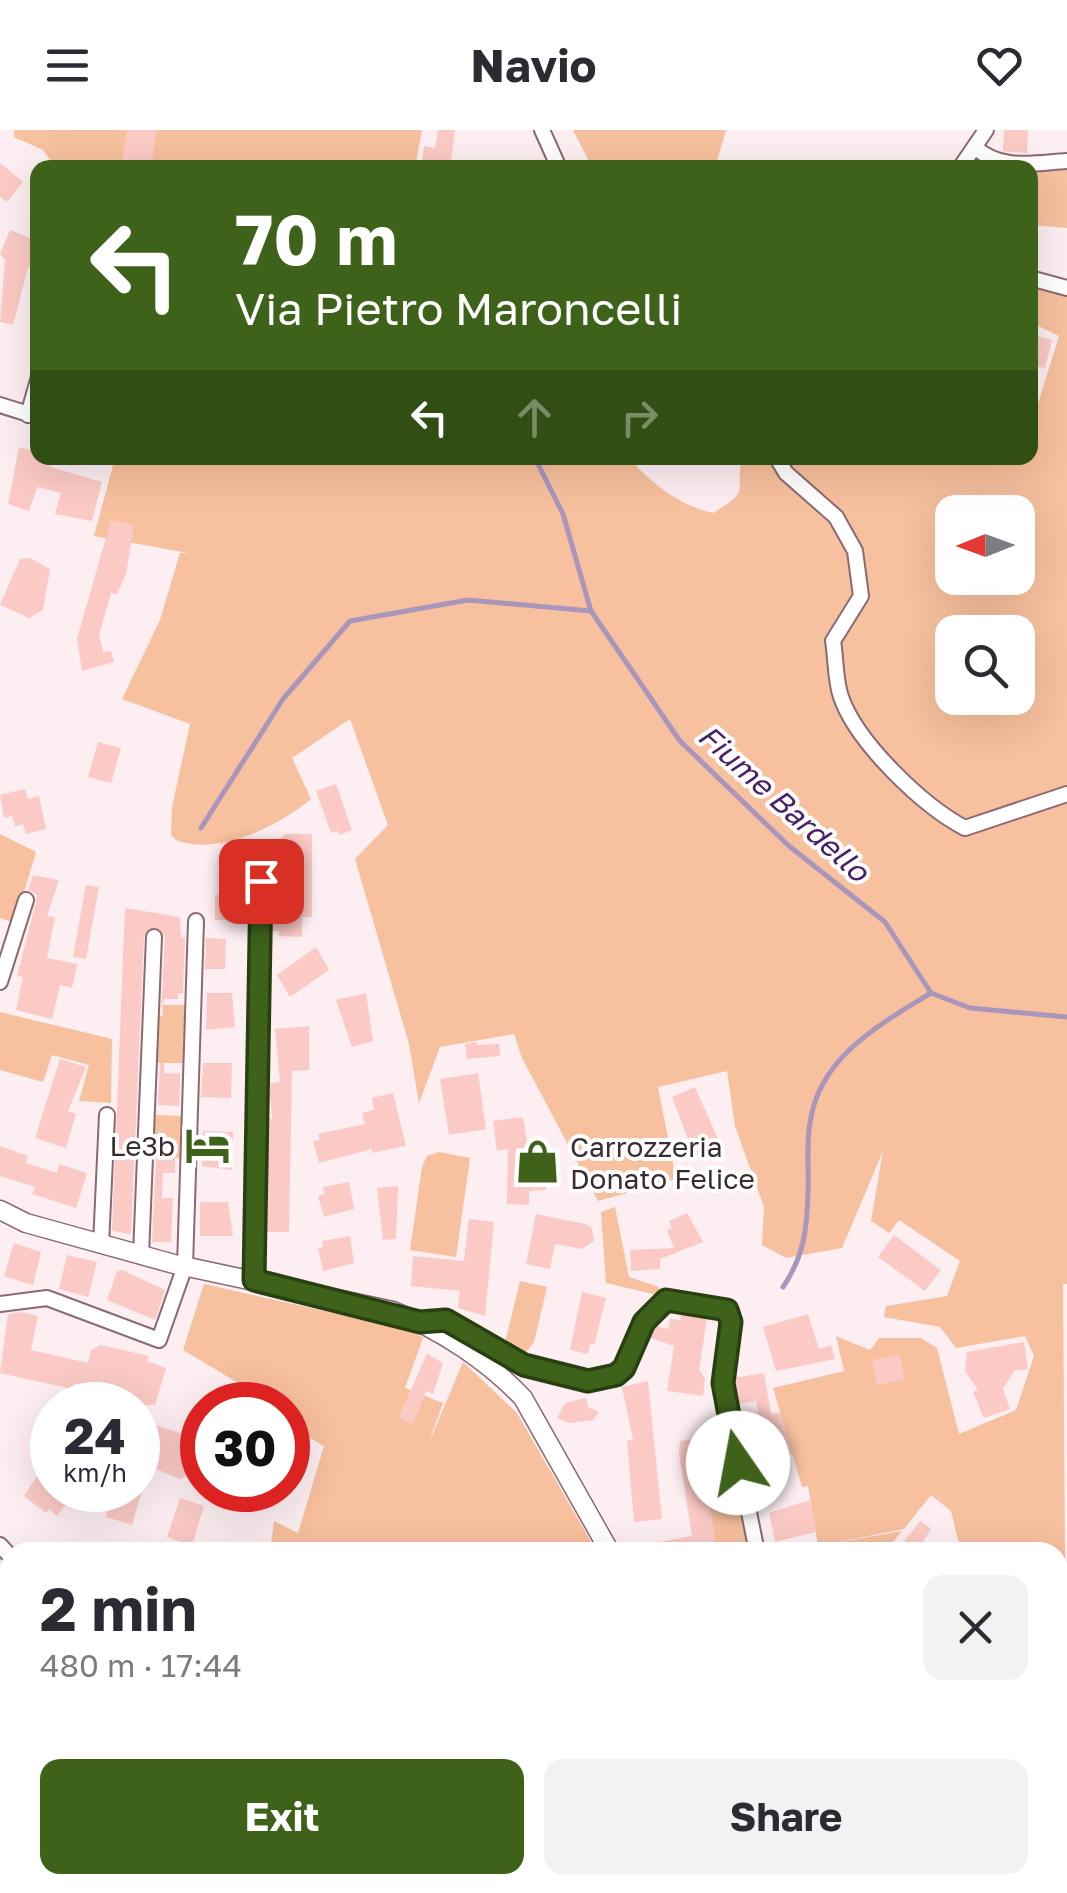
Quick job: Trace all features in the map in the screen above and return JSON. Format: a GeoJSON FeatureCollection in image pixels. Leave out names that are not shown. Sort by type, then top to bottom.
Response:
{"type":"FeatureCollection","features":[{"type":"Feature","properties":{"kind":"street"},"geometry":{"type":"LineString","coordinates":[[542,130],[555,160]]}},
{"type":"Feature","properties":{"kind":"street"},"geometry":{"type":"LineString","coordinates":[[966,160],[986,130]]}},
{"type":"Feature","properties":{"kind":"street"},"geometry":{"type":"LineString","coordinates":[[975,147],[989,160]]}},
{"type":"Feature","properties":{"kind":"street"},"geometry":{"type":"LineString","coordinates":[[1038,163],[1067,162]]}},
{"type":"Feature","properties":{"kind":"street"},"geometry":{"type":"LineString","coordinates":[[1038,280],[1067,288]]}},
{"type":"Feature","properties":{"kind":"street"},"geometry":{"type":"LineString","coordinates":[[0,405],[30,415]]}},
{"type":"Feature","properties":{"kind":"street"},"geometry":{"type":"LineString","coordinates":[[781,465],[836,517],[855,551],[861,596],[833,641],[841,697],[873,749],[934,811],[965,828],[1067,794]]}},
{"type":"Feature","properties":{"kind":"street"},"geometry":{"type":"LineString","coordinates":[[254,1280],[261,881]]}},
{"type":"Feature","properties":{"kind":"street"},"geometry":{"type":"LineString","coordinates":[[0,982],[26,900]]}},
{"type":"Feature","properties":{"kind":"street"},"geometry":{"type":"LineString","coordinates":[[0,1304],[47,1298],[159,1340],[185,1266],[196,921]]}},
{"type":"Feature","properties":{"kind":"street"},"geometry":{"type":"LineString","coordinates":[[141,1255],[154,937]]}},
{"type":"Feature","properties":{"kind":"street"},"geometry":{"type":"LineString","coordinates":[[101,1245],[107,1115]]}},
{"type":"Feature","properties":{"kind":"street"},"geometry":{"type":"LineString","coordinates":[[0,1210],[26,1223],[185,1266],[420,1322],[446,1320],[524,1365],[588,1381],[616,1375],[624,1368],[644,1322],[666,1300],[727,1310],[731,1322],[723,1383],[755,1542]]}},
{"type":"Feature","properties":{"kind":"street"},"geometry":{"type":"LineString","coordinates":[[420,1322],[503,1377],[524,1398],[604,1542]]}},
{"type":"Feature","properties":{"kind":"shaded area"},"geometry":{"type":"Polygon","coordinates":[[[14,130],[422,130],[416,160],[50,160],[43,150],[14,137],[14,130]]]}},
{"type":"Feature","properties":{"kind":"shaded area"},"geometry":{"type":"Polygon","coordinates":[[[573,130],[726,130],[717,160],[588,160],[573,130]]]}},
{"type":"Feature","properties":{"kind":"shaded area"},"geometry":{"type":"Polygon","coordinates":[[[1067,168],[1067,228],[1038,226],[1038,170],[1067,168]]]}},
{"type":"Feature","properties":{"kind":"shaded area"},"geometry":{"type":"Polygon","coordinates":[[[1038,284],[1067,293],[1065,1542],[959,1542],[951,1511],[931,1495],[904,1529],[838,1542],[817,1542],[808,1486],[802,1487],[773,1388],[844,1371],[836,1336],[870,1350],[879,1338],[921,1338],[937,1348],[959,1434],[1016,1410],[1034,1356],[1025,1336],[956,1348],[940,1327],[884,1317],[886,1306],[947,1296],[960,1261],[899,1220],[889,1233],[871,1221],[883,1151],[842,1248],[786,1258],[762,1245],[764,1207],[735,1126],[727,1071],[658,1087],[676,1179],[598,1201],[522,1058],[514,1034],[440,1047],[419,1103],[409,1044],[355,859],[388,825],[350,719],[292,758],[311,799],[298,809],[266,828],[229,841],[193,844],[176,840],[171,835],[172,807],[190,724],[122,699],[160,620],[180,553],[188,553],[94,536],[113,465],[636,465],[667,492],[713,513],[738,494],[741,465],[1038,465],[1038,404],[1059,336],[1038,326],[1038,284]]]}},
{"type":"Feature","properties":{"kind":"shaded area"},"geometry":{"type":"Polygon","coordinates":[[[0,834],[36,852],[15,923],[0,918],[0,834]]]}},
{"type":"Feature","properties":{"kind":"shaded area"},"geometry":{"type":"Polygon","coordinates":[[[163,1005],[189,1005],[187,1063],[155,1063],[156,1016],[163,1016],[163,1005]]]}},
{"type":"Feature","properties":{"kind":"shaded area"},"geometry":{"type":"Polygon","coordinates":[[[0,1012],[112,1039],[111,1103],[79,1101],[89,1065],[52,1055],[43,1082],[0,1070],[0,1012]]]}},
{"type":"Feature","properties":{"kind":"shaded area"},"geometry":{"type":"Polygon","coordinates":[[[153,1115],[185,1116],[185,1158],[153,1158],[153,1115]]]}},
{"type":"Feature","properties":{"kind":"shaded area"},"geometry":{"type":"Polygon","coordinates":[[[439,1152],[470,1158],[456,1257],[410,1250],[422,1167],[427,1156],[439,1152]]]}},
{"type":"Feature","properties":{"kind":"shaded area"},"geometry":{"type":"Polygon","coordinates":[[[615,1207],[629,1277],[659,1287],[657,1295],[606,1283],[601,1212],[615,1207]]]}},
{"type":"Feature","properties":{"kind":"shaded area"},"geometry":{"type":"Polygon","coordinates":[[[520,1281],[547,1287],[534,1342],[526,1352],[517,1353],[505,1343],[520,1281]]]}},
{"type":"Feature","properties":{"kind":"shaded area"},"geometry":{"type":"Polygon","coordinates":[[[204,1284],[413,1331],[423,1338],[405,1388],[443,1403],[428,1445],[463,1362],[517,1413],[591,1542],[271,1542],[274,1521],[298,1533],[304,1512],[310,1512],[310,1493],[324,1446],[310,1438],[310,1382],[237,1382],[183,1350],[204,1284]]]}},
{"type":"Feature","properties":{"kind":"shaded area"},"geometry":{"type":"Polygon","coordinates":[[[739,1490],[750,1542],[715,1542],[707,1496],[739,1490]]]}},
{"type":"Feature","properties":{"kind":"shaded area"},"geometry":{"type":"Polygon","coordinates":[[[902,1531],[893,1542],[839,1542],[902,1531]]]}},
{"type":"Feature","properties":{"kind":"building"},"geometry":{"type":"Polygon","coordinates":[[[127,130],[157,130],[152,160],[122,160],[127,130]]]}},
{"type":"Feature","properties":{"kind":"building"},"geometry":{"type":"Polygon","coordinates":[[[438,130],[455,130],[451,160],[422,160],[424,146],[435,148],[438,130]]]}},
{"type":"Feature","properties":{"kind":"building"},"geometry":{"type":"Polygon","coordinates":[[[1004,130],[1028,130],[1027,153],[1003,151],[1004,130]]]}},
{"type":"Feature","properties":{"kind":"building"},"geometry":{"type":"Polygon","coordinates":[[[0,163],[23,182],[7,202],[0,197],[0,163]]]}},
{"type":"Feature","properties":{"kind":"building"},"geometry":{"type":"Polygon","coordinates":[[[10,230],[30,238],[30,268],[13,325],[0,322],[5,260],[0,254],[10,230]]]}},
{"type":"Feature","properties":{"kind":"building"},"geometry":{"type":"Polygon","coordinates":[[[1038,336],[1052,340],[1045,368],[1038,367],[1038,336]]]}},
{"type":"Feature","properties":{"kind":"building"},"geometry":{"type":"Polygon","coordinates":[[[19,447],[30,450],[30,465],[51,465],[102,482],[92,521],[55,514],[61,493],[37,487],[29,511],[8,504],[19,447]]]}},
{"type":"Feature","properties":{"kind":"building"},"geometry":{"type":"Polygon","coordinates":[[[111,520],[134,525],[126,574],[117,594],[111,593],[99,635],[103,652],[111,651],[114,662],[82,671],[77,639],[111,520]]]}},
{"type":"Feature","properties":{"kind":"building"},"geometry":{"type":"Polygon","coordinates":[[[30,558],[50,569],[43,610],[29,618],[0,605],[20,559],[30,558]]]}},
{"type":"Feature","properties":{"kind":"building"},"geometry":{"type":"Polygon","coordinates":[[[98,742],[121,748],[111,783],[88,777],[98,742]]]}},
{"type":"Feature","properties":{"kind":"building"},"geometry":{"type":"Polygon","coordinates":[[[336,784],[352,830],[339,835],[338,831],[331,833],[316,791],[336,784]]]}},
{"type":"Feature","properties":{"kind":"building"},"geometry":{"type":"Polygon","coordinates":[[[25,789],[28,799],[39,796],[46,829],[26,834],[23,824],[15,826],[12,816],[4,818],[0,795],[25,789]]]}},
{"type":"Feature","properties":{"kind":"building"},"geometry":{"type":"Polygon","coordinates":[[[285,834],[312,834],[312,917],[302,917],[302,937],[279,936],[279,931],[271,931],[271,896],[292,896],[292,872],[265,871],[265,856],[285,834]]]}},
{"type":"Feature","properties":{"kind":"building"},"geometry":{"type":"Polygon","coordinates":[[[33,875],[59,880],[47,916],[55,917],[47,958],[77,964],[72,988],[60,985],[52,1019],[16,1010],[23,977],[17,976],[37,895],[28,890],[33,875]]]}},
{"type":"Feature","properties":{"kind":"building"},"geometry":{"type":"Polygon","coordinates":[[[86,885],[99,887],[86,959],[73,957],[86,885]]]}},
{"type":"Feature","properties":{"kind":"building"},"geometry":{"type":"Polygon","coordinates":[[[215,895],[250,895],[250,920],[215,920],[215,895]]]}},
{"type":"Feature","properties":{"kind":"building"},"geometry":{"type":"Polygon","coordinates":[[[125,908],[180,917],[181,937],[185,938],[183,993],[178,993],[178,999],[164,999],[161,1016],[165,936],[155,927],[144,936],[131,1234],[112,1231],[125,908]]]}},
{"type":"Feature","properties":{"kind":"building"},"geometry":{"type":"Polygon","coordinates":[[[206,938],[226,939],[225,969],[205,969],[206,938]]]}},
{"type":"Feature","properties":{"kind":"building"},"geometry":{"type":"Polygon","coordinates":[[[316,947],[329,970],[290,997],[277,975],[316,947]]]}},
{"type":"Feature","properties":{"kind":"building"},"geometry":{"type":"Polygon","coordinates":[[[207,993],[232,993],[235,1027],[206,1030],[207,993]]]}},
{"type":"Feature","properties":{"kind":"building"},"geometry":{"type":"Polygon","coordinates":[[[366,993],[373,1041],[352,1047],[336,1000],[366,993]]]}},
{"type":"Feature","properties":{"kind":"building"},"geometry":{"type":"Polygon","coordinates":[[[309,1026],[309,1070],[292,1071],[289,1232],[266,1232],[268,1119],[272,1119],[269,1083],[280,1082],[275,1029],[309,1026]]]}},
{"type":"Feature","properties":{"kind":"building"},"geometry":{"type":"Polygon","coordinates":[[[465,1044],[499,1044],[500,1056],[467,1059],[465,1044]]]}},
{"type":"Feature","properties":{"kind":"building"},"geometry":{"type":"Polygon","coordinates":[[[60,1059],[86,1067],[68,1111],[76,1114],[66,1148],[35,1138],[60,1059]]]}},
{"type":"Feature","properties":{"kind":"building"},"geometry":{"type":"Polygon","coordinates":[[[160,1063],[164,1063],[164,1073],[180,1074],[179,1106],[158,1105],[160,1063]]]}},
{"type":"Feature","properties":{"kind":"building"},"geometry":{"type":"Polygon","coordinates":[[[203,1063],[232,1063],[231,1098],[201,1097],[203,1063]]]}},
{"type":"Feature","properties":{"kind":"building"},"geometry":{"type":"Polygon","coordinates":[[[478,1073],[486,1129],[449,1135],[440,1079],[478,1073]]]}},
{"type":"Feature","properties":{"kind":"building"},"geometry":{"type":"Polygon","coordinates":[[[695,1087],[721,1146],[695,1157],[672,1097],[695,1087]]]}},
{"type":"Feature","properties":{"kind":"building"},"geometry":{"type":"Polygon","coordinates":[[[393,1093],[406,1146],[372,1153],[372,1149],[319,1163],[313,1141],[320,1140],[318,1134],[365,1124],[362,1113],[374,1110],[372,1098],[393,1093]]]}},
{"type":"Feature","properties":{"kind":"building"},"geometry":{"type":"Polygon","coordinates":[[[523,1117],[528,1149],[545,1149],[546,1157],[552,1157],[553,1177],[545,1177],[546,1190],[529,1191],[529,1205],[507,1204],[508,1149],[497,1151],[493,1121],[523,1117]]]}},
{"type":"Feature","properties":{"kind":"building"},"geometry":{"type":"Polygon","coordinates":[[[203,1131],[233,1132],[232,1170],[202,1166],[203,1131]]]}},
{"type":"Feature","properties":{"kind":"building"},"geometry":{"type":"Polygon","coordinates":[[[0,1146],[28,1156],[26,1163],[57,1173],[59,1164],[87,1173],[76,1208],[32,1194],[35,1187],[0,1176],[0,1146]]]}},
{"type":"Feature","properties":{"kind":"building"},"geometry":{"type":"Polygon","coordinates":[[[156,1158],[175,1158],[175,1173],[163,1173],[162,1198],[173,1198],[171,1242],[152,1242],[156,1158]]]}},
{"type":"Feature","properties":{"kind":"building"},"geometry":{"type":"Polygon","coordinates":[[[349,1182],[354,1209],[324,1217],[318,1196],[324,1194],[323,1187],[349,1182]]]}},
{"type":"Feature","properties":{"kind":"building"},"geometry":{"type":"Polygon","coordinates":[[[398,1186],[396,1239],[383,1240],[377,1188],[398,1186]]]}},
{"type":"Feature","properties":{"kind":"building"},"geometry":{"type":"Polygon","coordinates":[[[200,1202],[228,1202],[233,1236],[200,1236],[200,1202]]]}},
{"type":"Feature","properties":{"kind":"building"},"geometry":{"type":"Polygon","coordinates":[[[687,1213],[703,1242],[660,1259],[660,1269],[631,1271],[630,1250],[674,1248],[667,1230],[672,1228],[669,1221],[687,1213]]]}},
{"type":"Feature","properties":{"kind":"building"},"geometry":{"type":"Polygon","coordinates":[[[536,1214],[585,1224],[592,1228],[594,1241],[582,1249],[555,1244],[550,1269],[526,1264],[536,1214]]]}},
{"type":"Feature","properties":{"kind":"building"},"geometry":{"type":"Polygon","coordinates":[[[469,1219],[494,1222],[485,1316],[458,1308],[460,1291],[411,1286],[413,1256],[464,1261],[469,1219]]]}},
{"type":"Feature","properties":{"kind":"building"},"geometry":{"type":"Polygon","coordinates":[[[894,1235],[941,1270],[925,1291],[878,1257],[894,1235]]]}},
{"type":"Feature","properties":{"kind":"building"},"geometry":{"type":"Polygon","coordinates":[[[350,1236],[354,1263],[323,1271],[318,1248],[323,1247],[322,1241],[350,1236]]]}},
{"type":"Feature","properties":{"kind":"building"},"geometry":{"type":"Polygon","coordinates":[[[14,1243],[41,1252],[33,1285],[4,1276],[14,1243]]]}},
{"type":"Feature","properties":{"kind":"building"},"geometry":{"type":"Polygon","coordinates":[[[67,1255],[97,1262],[88,1297],[59,1289],[67,1255]]]}},
{"type":"Feature","properties":{"kind":"building"},"geometry":{"type":"Polygon","coordinates":[[[117,1271],[165,1290],[155,1320],[107,1300],[117,1271]]]}},
{"type":"Feature","properties":{"kind":"building"},"geometry":{"type":"Polygon","coordinates":[[[582,1292],[606,1298],[588,1354],[570,1350],[582,1292]]]}},
{"type":"Feature","properties":{"kind":"building"},"geometry":{"type":"Polygon","coordinates":[[[8,1314],[38,1316],[31,1350],[88,1363],[91,1350],[100,1345],[149,1356],[147,1361],[166,1368],[160,1388],[160,1382],[40,1382],[0,1373],[8,1314]]]}},
{"type":"Feature","properties":{"kind":"building"},"geometry":{"type":"Polygon","coordinates":[[[681,1314],[707,1318],[699,1370],[705,1378],[703,1396],[667,1391],[674,1346],[651,1338],[654,1326],[668,1329],[670,1319],[680,1320],[681,1314]]]}},
{"type":"Feature","properties":{"kind":"building"},"geometry":{"type":"Polygon","coordinates":[[[808,1314],[819,1349],[831,1345],[835,1359],[776,1371],[763,1327],[808,1314]]]}},
{"type":"Feature","properties":{"kind":"building"},"geometry":{"type":"Polygon","coordinates":[[[1024,1342],[1028,1369],[1014,1371],[1003,1389],[1010,1409],[984,1418],[973,1392],[978,1390],[965,1371],[967,1352],[1024,1342]]]}},
{"type":"Feature","properties":{"kind":"building"},"geometry":{"type":"Polygon","coordinates":[[[427,1354],[443,1363],[433,1394],[426,1391],[413,1424],[398,1418],[427,1354]]]}},
{"type":"Feature","properties":{"kind":"building"},"geometry":{"type":"Polygon","coordinates":[[[900,1354],[905,1380],[877,1385],[872,1360],[900,1354]]]}},
{"type":"Feature","properties":{"kind":"building"},"geometry":{"type":"Polygon","coordinates":[[[764,1373],[771,1414],[780,1412],[792,1454],[770,1458],[776,1486],[755,1490],[747,1449],[763,1445],[756,1401],[738,1404],[734,1378],[764,1373]]]}},
{"type":"Feature","properties":{"kind":"building"},"geometry":{"type":"Polygon","coordinates":[[[648,1381],[662,1519],[634,1522],[627,1440],[633,1440],[622,1387],[648,1381]]]}},
{"type":"Feature","properties":{"kind":"building"},"geometry":{"type":"Polygon","coordinates":[[[586,1398],[588,1407],[599,1412],[593,1420],[569,1423],[557,1418],[565,1403],[586,1398]]]}},
{"type":"Feature","properties":{"kind":"building"},"geometry":{"type":"Polygon","coordinates":[[[160,1426],[180,1433],[180,1479],[160,1471],[160,1426]]]}},
{"type":"Feature","properties":{"kind":"building"},"geometry":{"type":"Polygon","coordinates":[[[700,1438],[716,1542],[659,1542],[692,1536],[680,1441],[700,1438]]]}},
{"type":"Feature","properties":{"kind":"building"},"geometry":{"type":"Polygon","coordinates":[[[180,1498],[180,1512],[202,1512],[193,1542],[167,1537],[180,1498]]]}},
{"type":"Feature","properties":{"kind":"building"},"geometry":{"type":"Polygon","coordinates":[[[810,1500],[816,1532],[775,1542],[769,1513],[810,1500]]]}},
{"type":"Feature","properties":{"kind":"building"},"geometry":{"type":"Polygon","coordinates":[[[107,1512],[136,1512],[132,1525],[106,1517],[107,1512]]]}},
{"type":"Feature","properties":{"kind":"building"},"geometry":{"type":"Polygon","coordinates":[[[920,1521],[931,1529],[923,1542],[904,1542],[920,1521]]]}},
{"type":"Feature","properties":{"kind":"waterway","name":"Fiume Bardello"},"geometry":{"type":"LineString","coordinates":[[538,465],[563,514],[591,611],[680,741],[789,846],[885,922],[931,993],[970,1008],[1067,1017]]}},
{"type":"Feature","properties":{"kind":"waterway"},"geometry":{"type":"LineString","coordinates":[[201,828],[283,699],[350,621],[468,600],[591,611]]}},
{"type":"Feature","properties":{"kind":"waterway"},"geometry":{"type":"LineString","coordinates":[[783,1287],[803,1242],[810,1123],[825,1079],[854,1045],[931,993]]}},
{"type":"Feature","properties":{"kind":"place","name":"Le3b"},"geometry":{"type":"Point","coordinates":[208,1145]}},
{"type":"Feature","properties":{"kind":"place","name":"Carrozzeria Donato Felice"},"geometry":{"type":"Point","coordinates":[537,1162]}},
{"type":"Feature","properties":{"kind":"route"},"geometry":{"type":"LineString","coordinates":[[261,881],[254,1280],[393,1311],[420,1322],[446,1320],[524,1365],[588,1381],[616,1375],[624,1368],[632,1358],[644,1322],[666,1300],[727,1310],[731,1322],[723,1383],[738,1463]]}}]}
